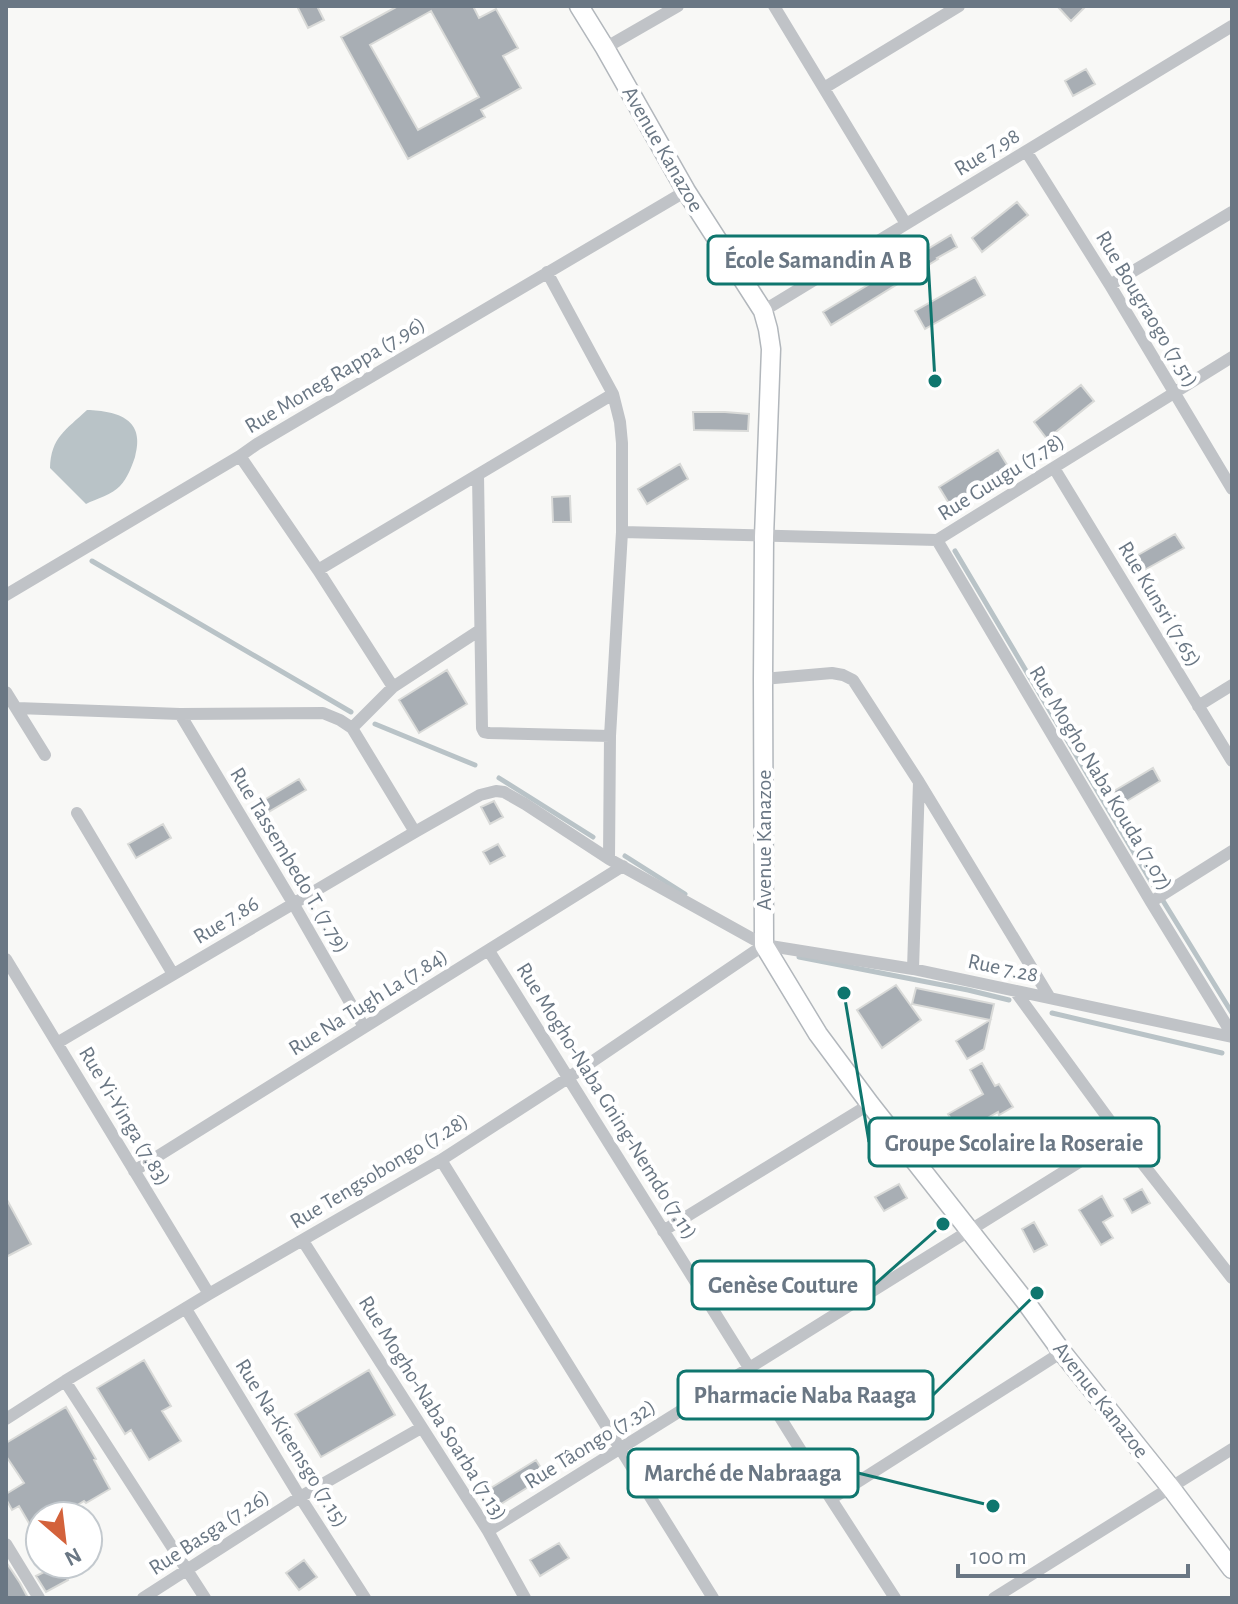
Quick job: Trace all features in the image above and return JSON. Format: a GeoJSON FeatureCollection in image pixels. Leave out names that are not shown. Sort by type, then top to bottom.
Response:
{"type":"FeatureCollection","features":[{"type":"Feature","properties":{"kind":"street","name":"Avenue Kanazoe"},"geometry":{"type":"LineString","coordinates":[[579,6],[686,191],[763,311],[768,329],[771,349],[764,537],[764,945],[818,1034],[870,1104],[1232,1569]]}},
{"type":"Feature","properties":{"kind":"street"},"geometry":{"type":"LineString","coordinates":[[605,48],[678,6]]}},
{"type":"Feature","properties":{"kind":"street"},"geometry":{"type":"LineString","coordinates":[[774,6],[906,224]]}},
{"type":"Feature","properties":{"kind":"street"},"geometry":{"type":"LineString","coordinates":[[824,88],[959,6]]}},
{"type":"Feature","properties":{"kind":"street","name":"Rue 7.98"},"geometry":{"type":"LineString","coordinates":[[763,311],[1232,26]]}},
{"type":"Feature","properties":{"kind":"street","name":"Rue Bougraogo (7.51)"},"geometry":{"type":"LineString","coordinates":[[1026,151],[1232,489]]}},
{"type":"Feature","properties":{"kind":"street","name":"Rue Moneg Rappa (7.96)"},"geometry":{"type":"LineString","coordinates":[[6,595],[686,191]]}},
{"type":"Feature","properties":{"kind":"street"},"geometry":{"type":"LineString","coordinates":[[1110,285],[1232,212]]}},
{"type":"Feature","properties":{"kind":"street"},"geometry":{"type":"LineString","coordinates":[[547,272],[613,394],[620,422],[622,532],[610,736],[609,859]]}},
{"type":"Feature","properties":{"kind":"street","name":"Rue Guugu (7.78)"},"geometry":{"type":"LineString","coordinates":[[622,532],[937,540],[1232,357]]}},
{"type":"Feature","properties":{"kind":"street"},"geometry":{"type":"LineString","coordinates":[[318,570],[613,394]]}},
{"type":"Feature","properties":{"kind":"street"},"geometry":{"type":"LineString","coordinates":[[240,456],[393,687]]}},
{"type":"Feature","properties":{"kind":"street","name":"Rue Kunsri (7.65)"},"geometry":{"type":"LineString","coordinates":[[1054,468],[1232,761]]}},
{"type":"Feature","properties":{"kind":"street"},"geometry":{"type":"LineString","coordinates":[[478,475],[481,724],[484,732],[610,736]]}},
{"type":"Feature","properties":{"kind":"street","name":"Rue Mogho Naba Kouda (7.07)"},"geometry":{"type":"LineString","coordinates":[[937,540],[1232,1036]]}},
{"type":"Feature","properties":{"kind":"street"},"geometry":{"type":"LineString","coordinates":[[352,728],[393,687],[480,630]]}},
{"type":"Feature","properties":{"kind":"street"},"geometry":{"type":"LineString","coordinates":[[763,679],[832,673],[853,680],[1050,998]]}},
{"type":"Feature","properties":{"kind":"street"},"geometry":{"type":"LineString","coordinates":[[1198,706],[1232,685]]}},
{"type":"Feature","properties":{"kind":"street"},"geometry":{"type":"LineString","coordinates":[[6,692],[45,755]]}},
{"type":"Feature","properties":{"kind":"street"},"geometry":{"type":"LineString","coordinates":[[17,708],[180,714],[323,713],[352,728],[415,832]]}},
{"type":"Feature","properties":{"kind":"street","name":"Rue Tassembedo T. (7.79)"},"geometry":{"type":"LineString","coordinates":[[180,714],[364,1027]]}},
{"type":"Feature","properties":{"kind":"street"},"geometry":{"type":"LineString","coordinates":[[913,969],[919,782]]}},
{"type":"Feature","properties":{"kind":"street","name":"Rue 7.86"},"geometry":{"type":"LineString","coordinates":[[57,1043],[415,832],[480,795],[496,791],[525,804],[609,859],[764,945]]}},
{"type":"Feature","properties":{"kind":"street"},"geometry":{"type":"LineString","coordinates":[[77,813],[173,974]]}},
{"type":"Feature","properties":{"kind":"street"},"geometry":{"type":"LineString","coordinates":[[1151,902],[1232,851]]}},
{"type":"Feature","properties":{"kind":"street","name":"Rue Na Tugh La (7.84)"},"geometry":{"type":"LineString","coordinates":[[134,1171],[623,866]]}},
{"type":"Feature","properties":{"kind":"street","name":"Rue 7.28"},"geometry":{"type":"LineString","coordinates":[[764,945],[913,969],[1232,1036]]}},
{"type":"Feature","properties":{"kind":"street","name":"Rue Tengsobongo (7.28)"},"geometry":{"type":"LineString","coordinates":[[6,1419],[209,1294],[441,1160],[764,945]]}},
{"type":"Feature","properties":{"kind":"street","name":"Rue Mogho-Naba Gning-Nemdo (7.11)"},"geometry":{"type":"LineString","coordinates":[[489,951],[895,1598]]}},
{"type":"Feature","properties":{"kind":"street","name":"Rue Yi-Yinga (7.83)"},"geometry":{"type":"LineString","coordinates":[[6,959],[209,1294]]}},
{"type":"Feature","properties":{"kind":"street"},"geometry":{"type":"LineString","coordinates":[[1015,991],[1121,1136],[1232,1278]]}},
{"type":"Feature","properties":{"kind":"street"},"geometry":{"type":"LineString","coordinates":[[663,1231],[870,1104]]}},
{"type":"Feature","properties":{"kind":"street","name":"Rue Tâongo (7.32)"},"geometry":{"type":"LineString","coordinates":[[488,1531],[1121,1136]]}},
{"type":"Feature","properties":{"kind":"street"},"geometry":{"type":"LineString","coordinates":[[441,1160],[713,1598]]}},
{"type":"Feature","properties":{"kind":"street","name":"Rue Mogho-Naba Soarba (7.13)"},"geometry":{"type":"LineString","coordinates":[[303,1241],[488,1531],[525,1598]]}},
{"type":"Feature","properties":{"kind":"street","name":"Rue Na-Kieensgo (7.15)"},"geometry":{"type":"LineString","coordinates":[[186,1309],[365,1598]]}},
{"type":"Feature","properties":{"kind":"street"},"geometry":{"type":"LineString","coordinates":[[831,1499],[1062,1352]]}},
{"type":"Feature","properties":{"kind":"street"},"geometry":{"type":"LineString","coordinates":[[65,1381],[205,1598]]}},
{"type":"Feature","properties":{"kind":"street","name":"Rue Basga (7.26)"},"geometry":{"type":"LineString","coordinates":[[143,1598],[300,1497],[421,1428]]}},
{"type":"Feature","properties":{"kind":"street"},"geometry":{"type":"LineString","coordinates":[[994,1598],[1232,1449]]}},
{"type":"Feature","properties":{"kind":"street"},"geometry":{"type":"LineString","coordinates":[[6,1544],[39,1598]]}},
{"type":"Feature","properties":{"kind":"shaded area"},"geometry":{"type":"Polygon","coordinates":[[[87,410],[109,412],[127,420],[133,426],[137,444],[135,457],[123,483],[86,504],[50,468],[57,441],[87,410]]]}},
{"type":"Feature","properties":{"kind":"building"},"geometry":{"type":"Polygon","coordinates":[[[297,6],[317,6],[324,20],[308,28],[297,6]]]}},
{"type":"Feature","properties":{"kind":"building"},"geometry":{"type":"Polygon","coordinates":[[[398,6],[473,6],[479,18],[496,9],[518,48],[503,56],[521,88],[481,110],[485,117],[408,159],[341,37],[398,6]],[[431,11],[370,45],[418,130],[479,97],[431,11]]]}},
{"type":"Feature","properties":{"kind":"building"},"geometry":{"type":"Polygon","coordinates":[[[1057,6],[1086,6],[1071,21],[1057,6]]]}},
{"type":"Feature","properties":{"kind":"building"},"geometry":{"type":"Polygon","coordinates":[[[1086,69],[1095,84],[1073,96],[1065,81],[1086,69]]]}},
{"type":"Feature","properties":{"kind":"building"},"geometry":{"type":"Polygon","coordinates":[[[1017,202],[1028,215],[982,252],[972,238],[1017,202]]]}},
{"type":"Feature","properties":{"kind":"building"},"geometry":{"type":"Polygon","coordinates":[[[951,235],[957,247],[831,325],[823,312],[951,235]]]}},
{"type":"Feature","properties":{"kind":"building"},"geometry":{"type":"Polygon","coordinates":[[[975,277],[985,295],[925,329],[915,311],[975,277]]]}},
{"type":"Feature","properties":{"kind":"building"},"geometry":{"type":"Polygon","coordinates":[[[1081,385],[1094,401],[1047,439],[1034,422],[1081,385]]]}},
{"type":"Feature","properties":{"kind":"building"},"geometry":{"type":"Polygon","coordinates":[[[693,412],[749,414],[748,431],[694,430],[693,412]]]}},
{"type":"Feature","properties":{"kind":"building"},"geometry":{"type":"Polygon","coordinates":[[[998,450],[1009,468],[950,505],[939,487],[998,450]]]}},
{"type":"Feature","properties":{"kind":"building"},"geometry":{"type":"Polygon","coordinates":[[[680,464],[688,479],[647,504],[638,489],[680,464]]]}},
{"type":"Feature","properties":{"kind":"building"},"geometry":{"type":"Polygon","coordinates":[[[570,496],[571,522],[553,522],[552,497],[570,496]]]}},
{"type":"Feature","properties":{"kind":"building"},"geometry":{"type":"Polygon","coordinates":[[[1175,534],[1184,548],[1139,573],[1131,559],[1175,534]]]}},
{"type":"Feature","properties":{"kind":"building"},"geometry":{"type":"Polygon","coordinates":[[[447,670],[467,704],[419,733],[399,700],[447,670]]]}},
{"type":"Feature","properties":{"kind":"building"},"geometry":{"type":"Polygon","coordinates":[[[1153,768],[1160,781],[1122,804],[1114,791],[1153,768]]]}},
{"type":"Feature","properties":{"kind":"building"},"geometry":{"type":"Polygon","coordinates":[[[299,779],[306,790],[265,814],[259,803],[299,779]]]}},
{"type":"Feature","properties":{"kind":"building"},"geometry":{"type":"Polygon","coordinates":[[[494,801],[503,817],[490,824],[481,807],[494,801]]]}},
{"type":"Feature","properties":{"kind":"building"},"geometry":{"type":"Polygon","coordinates":[[[163,824],[171,838],[136,858],[128,844],[163,824]]]}},
{"type":"Feature","properties":{"kind":"building"},"geometry":{"type":"Polygon","coordinates":[[[498,844],[505,856],[490,864],[483,852],[498,844]]]}},
{"type":"Feature","properties":{"kind":"building"},"geometry":{"type":"Polygon","coordinates":[[[896,985],[921,1020],[882,1048],[857,1010],[896,985]]]}},
{"type":"Feature","properties":{"kind":"building"},"geometry":{"type":"Polygon","coordinates":[[[916,988],[994,1004],[984,1049],[967,1059],[956,1041],[990,1020],[912,1004],[916,988]]]}},
{"type":"Feature","properties":{"kind":"building"},"geometry":{"type":"Polygon","coordinates":[[[982,1063],[995,1086],[999,1084],[1013,1107],[960,1134],[948,1114],[983,1094],[970,1070],[982,1063]]]}},
{"type":"Feature","properties":{"kind":"building"},"geometry":{"type":"Polygon","coordinates":[[[899,1184],[907,1198],[884,1211],[875,1197],[899,1184]]]}},
{"type":"Feature","properties":{"kind":"building"},"geometry":{"type":"Polygon","coordinates":[[[1142,1189],[1150,1203],[1132,1213],[1124,1199],[1142,1189]]]}},
{"type":"Feature","properties":{"kind":"building"},"geometry":{"type":"Polygon","coordinates":[[[1102,1196],[1113,1216],[1103,1222],[1113,1238],[1101,1245],[1079,1210],[1102,1196]]]}},
{"type":"Feature","properties":{"kind":"building"},"geometry":{"type":"Polygon","coordinates":[[[6,1198],[31,1244],[6,1257],[6,1198]]]}},
{"type":"Feature","properties":{"kind":"building"},"geometry":{"type":"Polygon","coordinates":[[[1034,1222],[1047,1245],[1034,1252],[1022,1229],[1034,1222]]]}},
{"type":"Feature","properties":{"kind":"building"},"geometry":{"type":"Polygon","coordinates":[[[144,1360],[171,1406],[162,1411],[181,1441],[149,1460],[131,1430],[125,1434],[97,1388],[144,1360]]]}},
{"type":"Feature","properties":{"kind":"building"},"geometry":{"type":"Polygon","coordinates":[[[369,1370],[395,1415],[321,1457],[295,1414],[369,1370]]]}},
{"type":"Feature","properties":{"kind":"building"},"geometry":{"type":"Polygon","coordinates":[[[66,1407],[110,1489],[91,1500],[24,1500],[24,1515],[19,1506],[12,1510],[6,1494],[24,1483],[6,1456],[6,1443],[66,1407]]]}},
{"type":"Feature","properties":{"kind":"building"},"geometry":{"type":"Polygon","coordinates":[[[536,1460],[546,1476],[496,1507],[486,1491],[536,1460]]]}},
{"type":"Feature","properties":{"kind":"building"},"geometry":{"type":"Polygon","coordinates":[[[559,1543],[569,1558],[540,1576],[530,1560],[559,1543]]]}},
{"type":"Feature","properties":{"kind":"building"},"geometry":{"type":"Polygon","coordinates":[[[304,1560],[317,1577],[299,1590],[286,1573],[304,1560]]]}},
{"type":"Feature","properties":{"kind":"building"},"geometry":{"type":"Polygon","coordinates":[[[6,1562],[20,1583],[28,1598],[6,1598],[6,1562]]]}},
{"type":"Feature","properties":{"kind":"building"},"geometry":{"type":"Polygon","coordinates":[[[38,1580],[68,1580],[46,1592],[38,1580]]]}},
{"type":"Feature","properties":{"kind":"waterway"},"geometry":{"type":"LineString","coordinates":[[955,551],[1232,1013]]}},
{"type":"Feature","properties":{"kind":"waterway"},"geometry":{"type":"LineString","coordinates":[[92,561],[351,712]]}},
{"type":"Feature","properties":{"kind":"waterway"},"geometry":{"type":"LineString","coordinates":[[375,724],[475,765]]}},
{"type":"Feature","properties":{"kind":"waterway"},"geometry":{"type":"LineString","coordinates":[[499,778],[593,837]]}},
{"type":"Feature","properties":{"kind":"waterway"},"geometry":{"type":"LineString","coordinates":[[625,856],[685,894]]}},
{"type":"Feature","properties":{"kind":"waterway"},"geometry":{"type":"LineString","coordinates":[[799,957],[1009,1000]]}},
{"type":"Feature","properties":{"kind":"waterway"},"geometry":{"type":"LineString","coordinates":[[1052,1013],[1222,1053]]}},
{"type":"Feature","properties":{"kind":"place","name":"École Samandin A B"},"geometry":{"type":"Point","coordinates":[935,381]}},
{"type":"Feature","properties":{"kind":"place","name":"Groupe Scolaire la Roseraie"},"geometry":{"type":"Point","coordinates":[844,993]}},
{"type":"Feature","properties":{"kind":"place","name":"Genèse Couture"},"geometry":{"type":"Point","coordinates":[943,1224]}},
{"type":"Feature","properties":{"kind":"place","name":"Pharmacie Naba Raaga"},"geometry":{"type":"Point","coordinates":[1037,1293]}},
{"type":"Feature","properties":{"kind":"place","name":"Marché de Nabraaga"},"geometry":{"type":"Point","coordinates":[993,1506]}}]}
